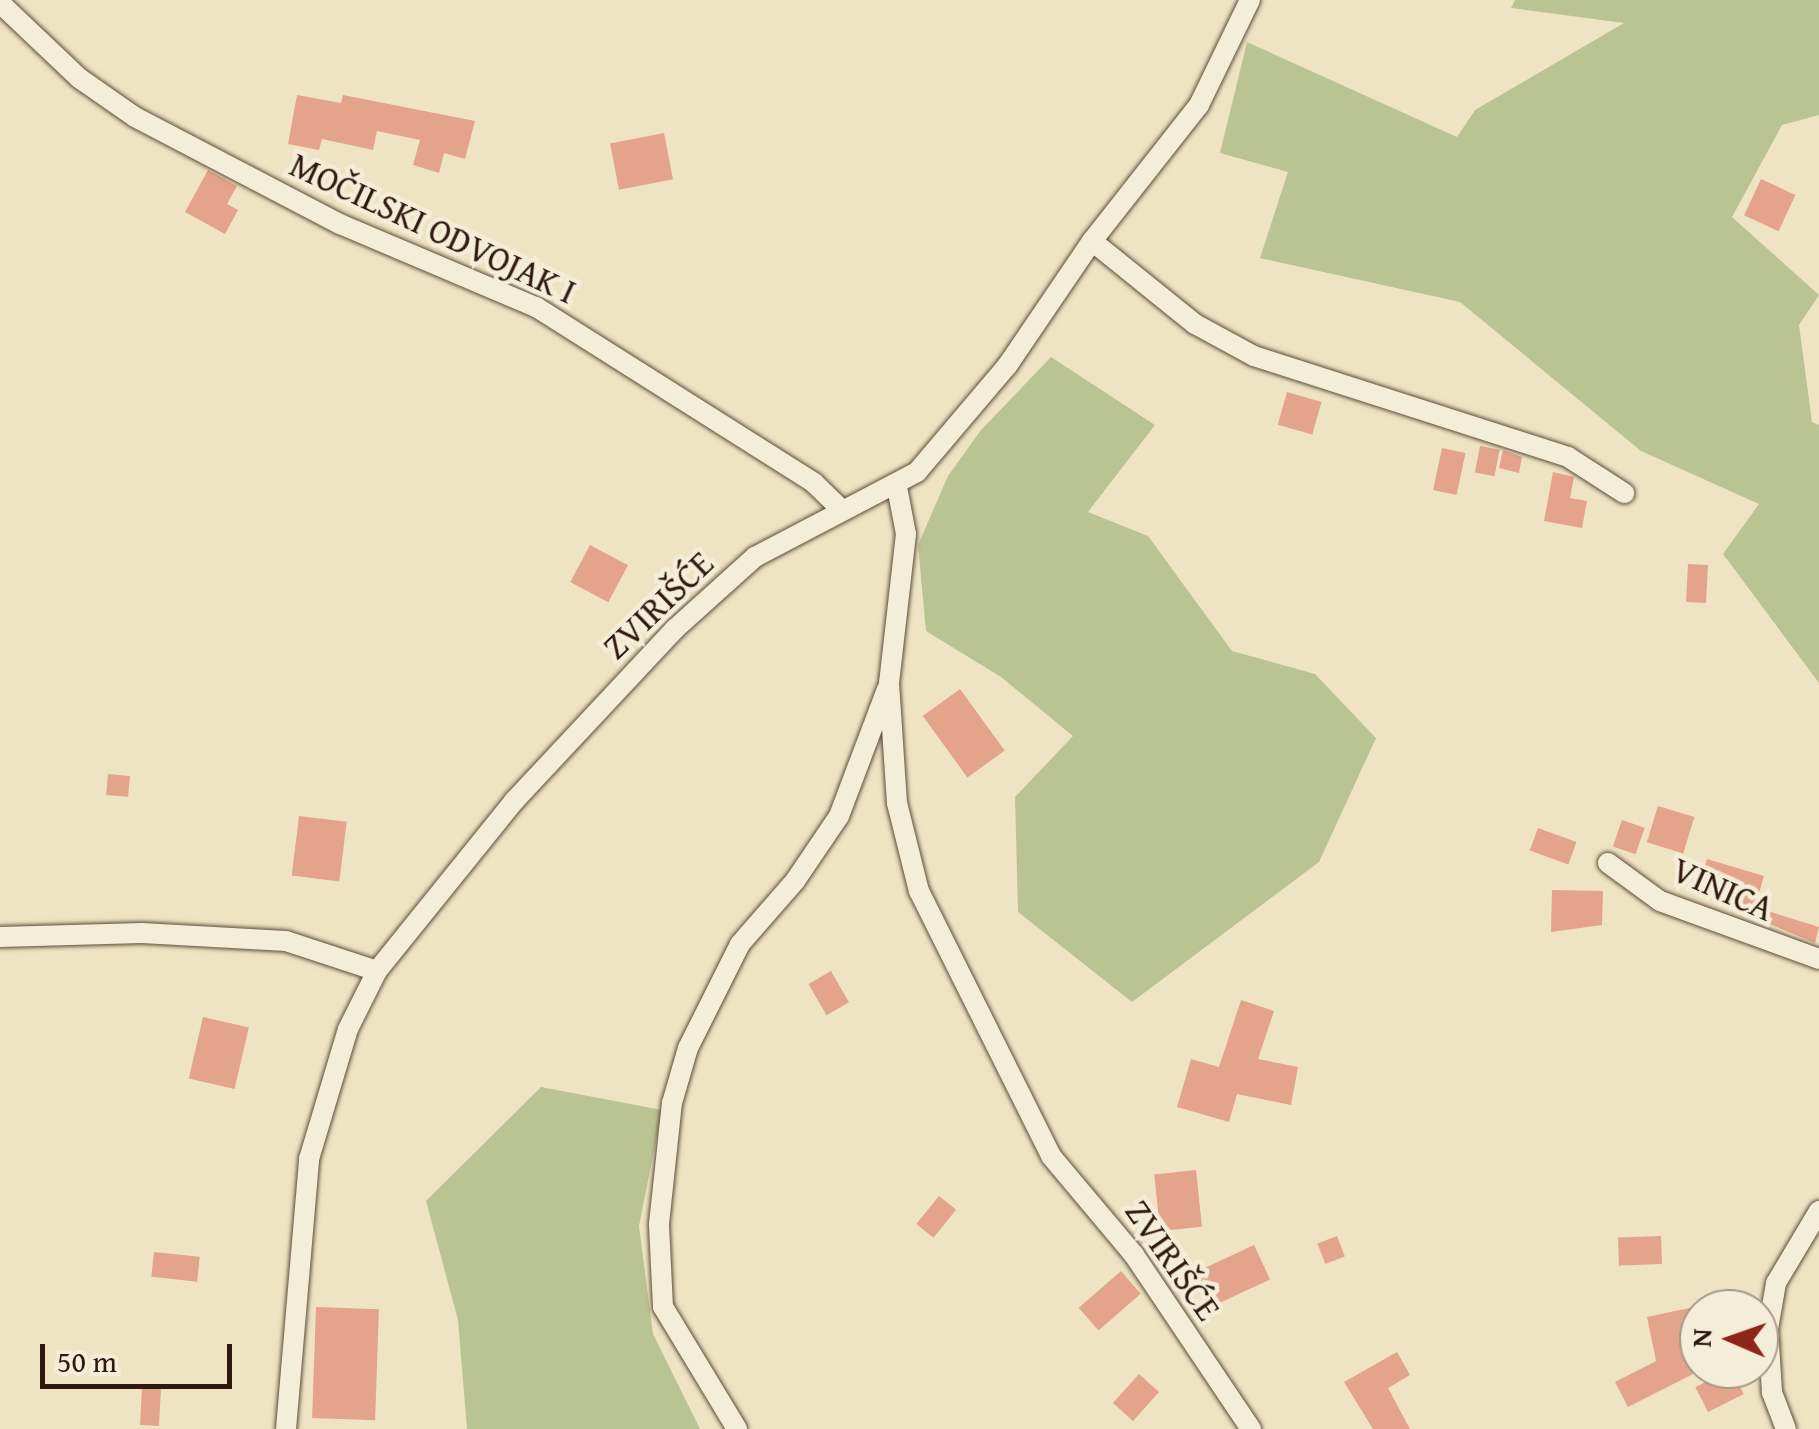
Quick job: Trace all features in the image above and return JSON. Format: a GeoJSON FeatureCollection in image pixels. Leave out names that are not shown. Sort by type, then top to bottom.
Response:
{"type":"FeatureCollection","features":[{"type":"Feature","properties":{"kind":"street"},"geometry":{"type":"LineString","coordinates":[[896,487],[917,472],[1007,366],[1092,241],[1200,105],[1250,0]]}},
{"type":"Feature","properties":{"kind":"street","name":"MOČILSKI ODVOJAK I"},"geometry":{"type":"LineString","coordinates":[[0,3],[80,78],[135,117],[340,224],[536,307],[814,483],[842,510]]}},
{"type":"Feature","properties":{"kind":"street"},"geometry":{"type":"LineString","coordinates":[[1092,241],[1195,324],[1254,356],[1568,457],[1624,493]]}},
{"type":"Feature","properties":{"kind":"street","name":"ZVIRIŠĆE"},"geometry":{"type":"LineString","coordinates":[[286,1429],[308,1159],[348,1029],[377,971],[514,801],[675,629],[755,557],[842,510],[896,487],[906,534],[889,682],[901,821],[919,891],[1051,1156],[1134,1255],[1251,1429]]}},
{"type":"Feature","properties":{"kind":"street","name":"ZVIRIŠĆE"},"geometry":{"type":"LineString","coordinates":[[737,1429],[664,1306],[659,1224],[672,1103],[688,1048],[740,944],[795,881],[838,816],[889,682]]}},
{"type":"Feature","properties":{"kind":"street","name":"VINICA"},"geometry":{"type":"LineString","coordinates":[[1608,864],[1660,900],[1819,959]]}},
{"type":"Feature","properties":{"kind":"street"},"geometry":{"type":"LineString","coordinates":[[0,937],[142,933],[286,941],[377,971]]}},
{"type":"Feature","properties":{"kind":"street"},"geometry":{"type":"LineString","coordinates":[[1786,1429],[1772,1392],[1768,1330],[1776,1283],[1819,1211]]}},
{"type":"Feature","properties":{"kind":"green space"},"geometry":{"type":"Polygon","coordinates":[[[1515,0],[1819,0],[1819,115],[1782,125],[1732,217],[1819,295],[1799,325],[1812,422],[1819,425],[1819,683],[1723,554],[1759,504],[1641,451],[1460,302],[1260,258],[1288,172],[1220,153],[1247,42],[1457,137],[1475,110],[1624,23],[1511,8],[1515,0]]]}},
{"type":"Feature","properties":{"kind":"green space"},"geometry":{"type":"Polygon","coordinates":[[[1051,357],[1155,425],[1088,512],[1148,536],[1232,651],[1315,674],[1376,738],[1319,862],[1132,1002],[1018,912],[1015,797],[1073,736],[1001,677],[926,631],[918,545],[948,476],[981,430],[1051,357]]]}},
{"type":"Feature","properties":{"kind":"green space"},"geometry":{"type":"Polygon","coordinates":[[[541,1087],[662,1110],[639,1226],[653,1334],[700,1429],[467,1429],[458,1320],[426,1201],[541,1087]]]}},
{"type":"Feature","properties":{"kind":"building"},"geometry":{"type":"Polygon","coordinates":[[[297,95],[341,103],[343,95],[475,121],[465,159],[444,153],[439,173],[413,165],[420,140],[377,131],[373,150],[322,139],[319,150],[288,144],[297,95]]]}},
{"type":"Feature","properties":{"kind":"building"},"geometry":{"type":"Polygon","coordinates":[[[664,133],[673,179],[619,190],[610,143],[664,133]]]}},
{"type":"Feature","properties":{"kind":"building"},"geometry":{"type":"Polygon","coordinates":[[[208,170],[237,186],[227,204],[238,210],[225,234],[185,212],[208,170]]]}},
{"type":"Feature","properties":{"kind":"building"},"geometry":{"type":"Polygon","coordinates":[[[1761,179],[1795,195],[1779,231],[1744,215],[1761,179]]]}},
{"type":"Feature","properties":{"kind":"building"},"geometry":{"type":"Polygon","coordinates":[[[1287,392],[1322,402],[1312,435],[1278,425],[1287,392]]]}},
{"type":"Feature","properties":{"kind":"building"},"geometry":{"type":"Polygon","coordinates":[[[1480,446],[1500,450],[1494,476],[1475,473],[1480,446]]]}},
{"type":"Feature","properties":{"kind":"building"},"geometry":{"type":"Polygon","coordinates":[[[1442,448],[1465,453],[1457,495],[1433,490],[1442,448]]]}},
{"type":"Feature","properties":{"kind":"building"},"geometry":{"type":"Polygon","coordinates":[[[1503,450],[1522,457],[1519,473],[1499,468],[1503,450]]]}},
{"type":"Feature","properties":{"kind":"building"},"geometry":{"type":"Polygon","coordinates":[[[1553,472],[1574,477],[1570,498],[1587,501],[1582,528],[1544,521],[1553,472]]]}},
{"type":"Feature","properties":{"kind":"building"},"geometry":{"type":"Polygon","coordinates":[[[590,545],[628,565],[608,602],[570,582],[590,545]]]}},
{"type":"Feature","properties":{"kind":"building"},"geometry":{"type":"Polygon","coordinates":[[[1688,564],[1708,565],[1706,603],[1686,602],[1688,564]]]}},
{"type":"Feature","properties":{"kind":"building"},"geometry":{"type":"Polygon","coordinates":[[[960,689],[1005,750],[967,778],[923,716],[960,689]]]}},
{"type":"Feature","properties":{"kind":"building"},"geometry":{"type":"Polygon","coordinates":[[[108,774],[130,776],[128,797],[106,795],[108,774]]]}},
{"type":"Feature","properties":{"kind":"building"},"geometry":{"type":"Polygon","coordinates":[[[1658,806],[1694,817],[1683,853],[1647,842],[1658,806]]]}},
{"type":"Feature","properties":{"kind":"building"},"geometry":{"type":"Polygon","coordinates":[[[299,816],[347,822],[339,881],[292,876],[299,816]]]}},
{"type":"Feature","properties":{"kind":"building"},"geometry":{"type":"Polygon","coordinates":[[[1622,820],[1645,828],[1636,854],[1613,846],[1622,820]]]}},
{"type":"Feature","properties":{"kind":"building"},"geometry":{"type":"Polygon","coordinates":[[[1538,828],[1577,842],[1568,865],[1530,851],[1538,828]]]}},
{"type":"Feature","properties":{"kind":"building"},"geometry":{"type":"Polygon","coordinates":[[[1707,859],[1764,876],[1755,907],[1819,927],[1815,943],[1706,897],[1710,884],[1700,881],[1707,859]]]}},
{"type":"Feature","properties":{"kind":"building"},"geometry":{"type":"Polygon","coordinates":[[[1552,890],[1603,891],[1602,925],[1551,932],[1552,890]]]}},
{"type":"Feature","properties":{"kind":"building"},"geometry":{"type":"Polygon","coordinates":[[[831,971],[849,1002],[826,1015],[808,984],[831,971]]]}},
{"type":"Feature","properties":{"kind":"building"},"geometry":{"type":"Polygon","coordinates":[[[1241,1000],[1274,1011],[1258,1059],[1298,1067],[1291,1105],[1237,1094],[1229,1122],[1177,1107],[1191,1059],[1219,1067],[1241,1000]]]}},
{"type":"Feature","properties":{"kind":"building"},"geometry":{"type":"Polygon","coordinates":[[[203,1017],[249,1028],[235,1089],[189,1078],[203,1017]]]}},
{"type":"Feature","properties":{"kind":"building"},"geometry":{"type":"Polygon","coordinates":[[[1196,1170],[1202,1227],[1160,1231],[1154,1174],[1196,1170]]]}},
{"type":"Feature","properties":{"kind":"building"},"geometry":{"type":"Polygon","coordinates":[[[939,1196],[956,1210],[933,1238],[916,1224],[939,1196]]]}},
{"type":"Feature","properties":{"kind":"building"},"geometry":{"type":"Polygon","coordinates":[[[1337,1236],[1345,1257],[1325,1264],[1317,1244],[1337,1236]]]}},
{"type":"Feature","properties":{"kind":"building"},"geometry":{"type":"Polygon","coordinates":[[[1661,1236],[1662,1264],[1619,1265],[1618,1238],[1661,1236]]]}},
{"type":"Feature","properties":{"kind":"building"},"geometry":{"type":"Polygon","coordinates":[[[1254,1245],[1270,1279],[1210,1307],[1194,1273],[1254,1245]]]}},
{"type":"Feature","properties":{"kind":"building"},"geometry":{"type":"Polygon","coordinates":[[[154,1252],[200,1257],[197,1282],[151,1277],[154,1252]]]}},
{"type":"Feature","properties":{"kind":"building"},"geometry":{"type":"Polygon","coordinates":[[[1121,1271],[1141,1294],[1098,1330],[1079,1308],[1121,1271]]]}},
{"type":"Feature","properties":{"kind":"building"},"geometry":{"type":"Polygon","coordinates":[[[316,1307],[379,1309],[375,1420],[312,1418],[316,1307]]]}},
{"type":"Feature","properties":{"kind":"building"},"geometry":{"type":"Polygon","coordinates":[[[1679,1310],[1679,1381],[1628,1407],[1615,1382],[1656,1361],[1647,1317],[1679,1310]]]}},
{"type":"Feature","properties":{"kind":"building"},"geometry":{"type":"Polygon","coordinates":[[[1397,1352],[1410,1375],[1388,1388],[1410,1429],[1373,1429],[1344,1382],[1397,1352]]]}},
{"type":"Feature","properties":{"kind":"building"},"geometry":{"type":"Polygon","coordinates":[[[1139,1374],[1159,1392],[1133,1421],[1113,1403],[1139,1374]]]}},
{"type":"Feature","properties":{"kind":"building"},"geometry":{"type":"Polygon","coordinates":[[[142,1387],[161,1388],[159,1426],[140,1425],[142,1387]]]}},
{"type":"Feature","properties":{"kind":"building"},"geometry":{"type":"Polygon","coordinates":[[[1696,1389],[1741,1389],[1744,1394],[1708,1412],[1696,1389]]]}}]}
